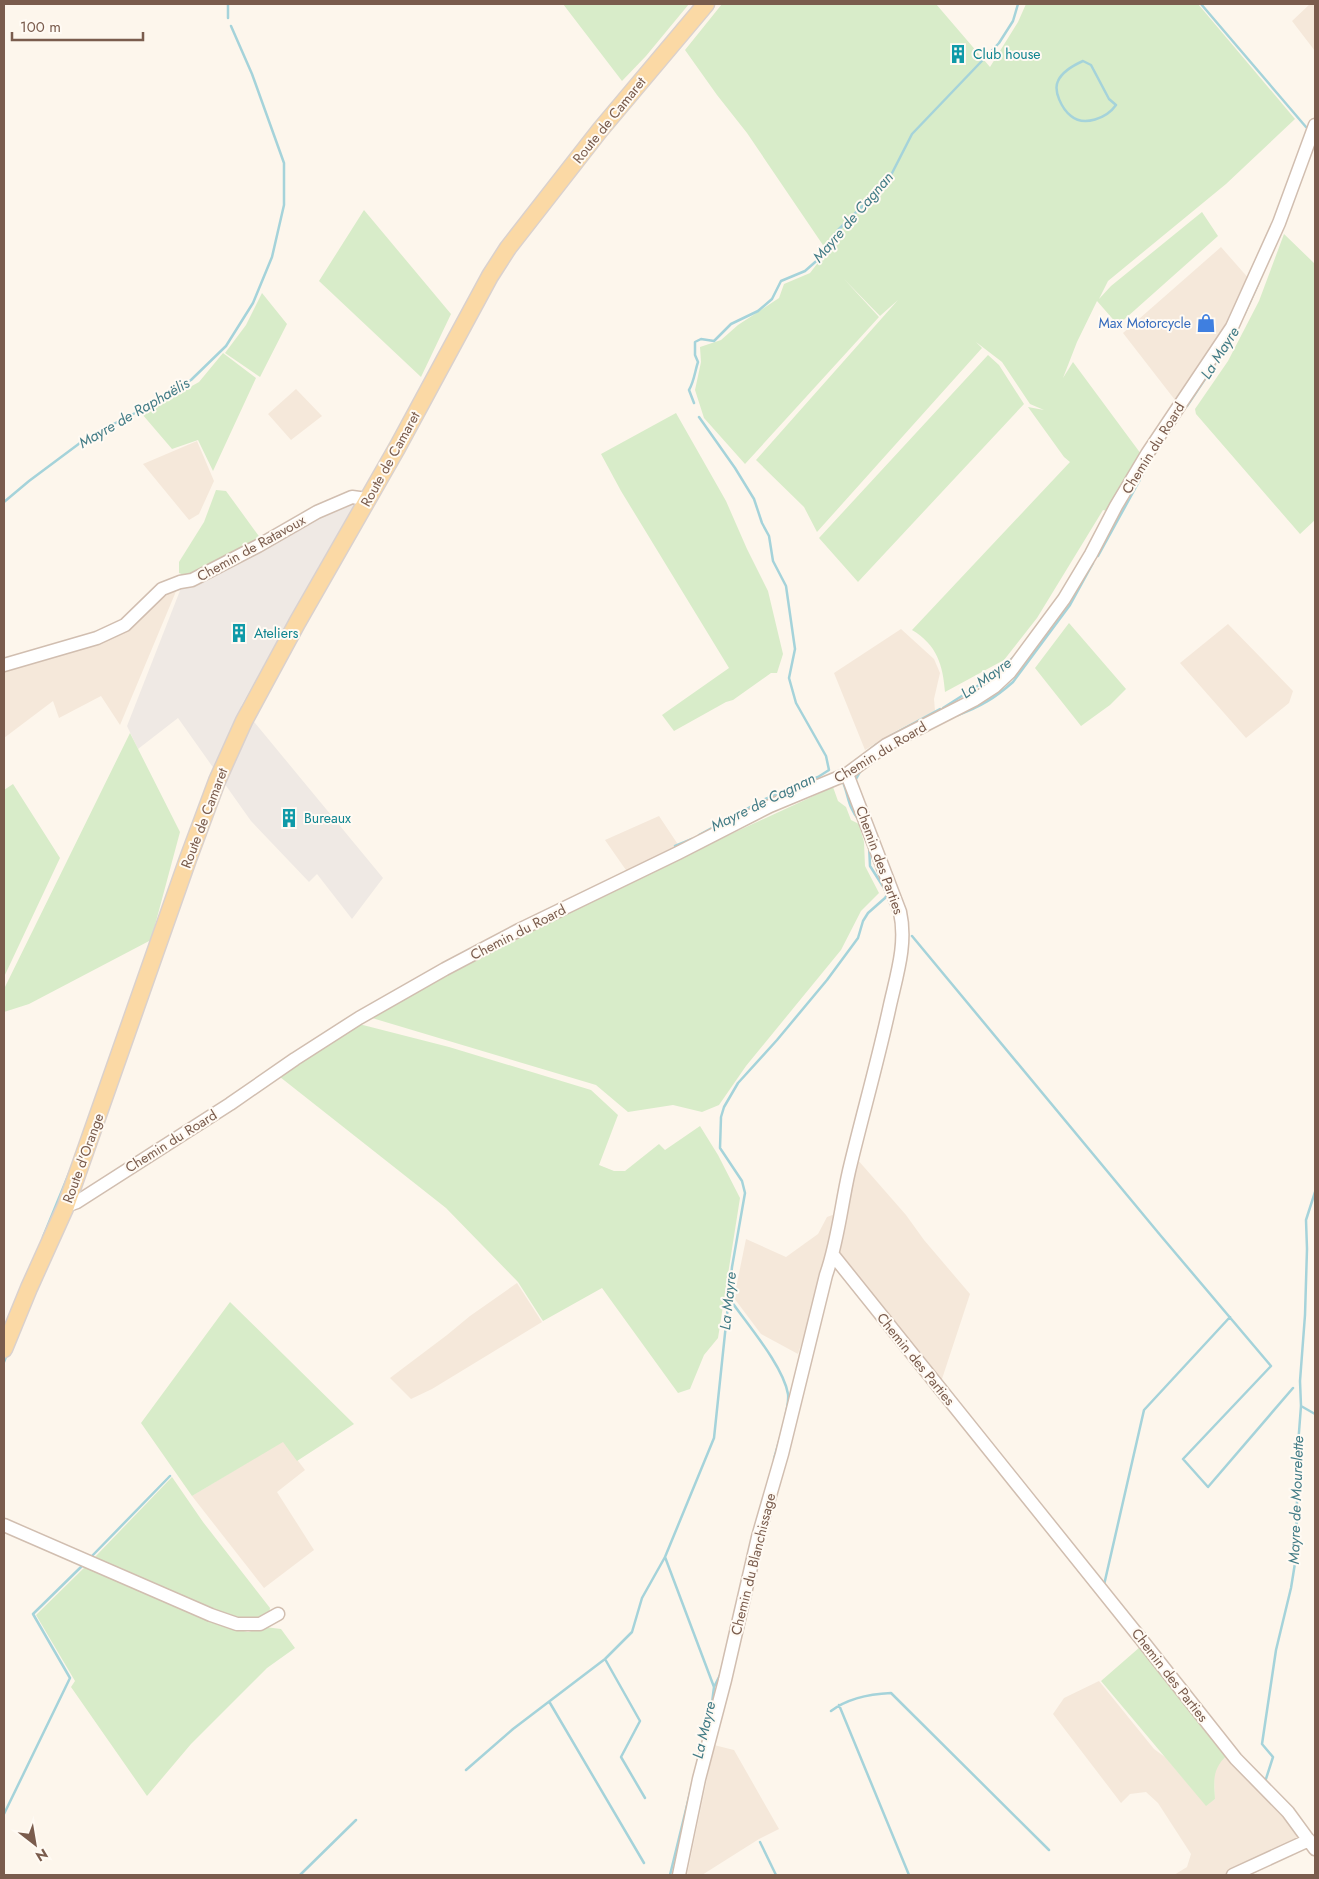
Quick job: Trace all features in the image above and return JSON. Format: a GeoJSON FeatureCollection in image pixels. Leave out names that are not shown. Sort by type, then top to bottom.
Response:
{"type":"FeatureCollection","features":[{"type":"Feature","properties":{"kind":"main road","name":"Route de Camaret"},"geometry":{"type":"LineString","coordinates":[[152,962],[188,859],[230,750],[297,623],[426,395],[475,302],[508,248],[600,130],[706,4]]}},
{"type":"Feature","properties":{"kind":"main road","name":"Route d'Orange"},"geometry":{"type":"LineString","coordinates":[[4,1349],[66,1206],[152,962]]}},
{"type":"Feature","properties":{"kind":"street","name":"Chemin du Roard"},"geometry":{"type":"LineString","coordinates":[[66,1206],[77,1202],[230,1104],[359,1018],[445,969],[519,930],[770,806],[847,774],[886,744],[974,700],[994,687],[1010,672],[1064,599],[1087,562],[1147,454],[1232,327],[1278,222],[1315,125]]}},
{"type":"Feature","properties":{"kind":"street","name":"Chemin de Ratavoux"},"geometry":{"type":"LineString","coordinates":[[4,665],[96,638],[110,632],[125,625],[162,589],[180,582],[192,580],[258,546],[316,512],[352,497],[368,499]]}},
{"type":"Feature","properties":{"kind":"street","name":"Chemin des Parties"},"geometry":{"type":"LineString","coordinates":[[847,774],[900,912],[903,922],[903,938],[890,1007],[849,1172],[833,1255],[1236,1758],[1288,1812],[1312,1844]]}},
{"type":"Feature","properties":{"kind":"street","name":"Chemin du Blanchissage"},"geometry":{"type":"LineString","coordinates":[[679,1875],[699,1778],[725,1680],[758,1537],[782,1454],[826,1275],[833,1255]]}},
{"type":"Feature","properties":{"kind":"street"},"geometry":{"type":"LineString","coordinates":[[4,1525],[237,1624],[260,1624],[278,1614]]}},
{"type":"Feature","properties":{"kind":"street"},"geometry":{"type":"LineString","coordinates":[[1233,1875],[1312,1844]]}},
{"type":"Feature","properties":{"kind":"shaded area"},"geometry":{"type":"Polygon","coordinates":[[[1310,4],[1315,4],[1315,51],[1292,21],[1310,4]]]}},
{"type":"Feature","properties":{"kind":"shaded area"},"geometry":{"type":"Polygon","coordinates":[[[1221,247],[1250,280],[1221,339],[1175,400],[1123,333],[1221,247]]]}},
{"type":"Feature","properties":{"kind":"shaded area"},"geometry":{"type":"Polygon","coordinates":[[[296,389],[322,416],[291,440],[268,414],[296,389]]]}},
{"type":"Feature","properties":{"kind":"shaded area"},"geometry":{"type":"Polygon","coordinates":[[[197,441],[214,481],[199,514],[189,520],[143,464],[197,441]]]}},
{"type":"Feature","properties":{"kind":"shaded area"},"geometry":{"type":"Polygon","coordinates":[[[342,504],[355,505],[241,706],[383,878],[352,919],[317,874],[309,882],[251,821],[178,718],[138,749],[127,726],[181,588],[342,504]]]}},
{"type":"Feature","properties":{"kind":"shaded area"},"geometry":{"type":"Polygon","coordinates":[[[177,589],[120,725],[101,696],[59,718],[53,701],[4,738],[4,670],[67,651],[177,589]]]}},
{"type":"Feature","properties":{"kind":"shaded area"},"geometry":{"type":"Polygon","coordinates":[[[1228,624],[1293,691],[1289,703],[1246,738],[1180,663],[1228,624]]]}},
{"type":"Feature","properties":{"kind":"shaded area"},"geometry":{"type":"Polygon","coordinates":[[[901,629],[934,659],[940,673],[934,699],[935,711],[896,731],[865,750],[834,673],[901,629]]]}},
{"type":"Feature","properties":{"kind":"shaded area"},"geometry":{"type":"Polygon","coordinates":[[[659,816],[681,849],[628,873],[605,840],[659,816]]]}},
{"type":"Feature","properties":{"kind":"shaded area"},"geometry":{"type":"Polygon","coordinates":[[[857,1159],[906,1215],[924,1240],[970,1294],[940,1385],[836,1256],[857,1159]]]}},
{"type":"Feature","properties":{"kind":"shaded area"},"geometry":{"type":"Polygon","coordinates":[[[838,1213],[827,1266],[798,1354],[761,1334],[734,1298],[746,1239],[786,1257],[818,1234],[827,1217],[838,1213]]]}},
{"type":"Feature","properties":{"kind":"shaded area"},"geometry":{"type":"Polygon","coordinates":[[[517,1283],[542,1322],[432,1389],[411,1399],[390,1378],[470,1316],[517,1283]]]}},
{"type":"Feature","properties":{"kind":"shaded area"},"geometry":{"type":"Polygon","coordinates":[[[283,1441],[305,1470],[277,1492],[314,1550],[264,1588],[192,1496],[283,1441]]]}},
{"type":"Feature","properties":{"kind":"shaded area"},"geometry":{"type":"Polygon","coordinates":[[[1099,1681],[1154,1749],[1165,1757],[1206,1805],[1215,1799],[1214,1775],[1218,1763],[1227,1755],[1290,1820],[1300,1839],[1227,1875],[1174,1875],[1187,1867],[1191,1854],[1158,1803],[1146,1792],[1130,1794],[1121,1803],[1053,1714],[1064,1698],[1099,1681]]]}},
{"type":"Feature","properties":{"kind":"shaded area"},"geometry":{"type":"Polygon","coordinates":[[[714,1745],[734,1750],[779,1829],[759,1839],[702,1875],[687,1875],[714,1745]]]}},
{"type":"Feature","properties":{"kind":"green space"},"geometry":{"type":"Polygon","coordinates":[[[563,4],[689,4],[646,56],[622,81],[563,4]]]}},
{"type":"Feature","properties":{"kind":"green space"},"geometry":{"type":"Polygon","coordinates":[[[722,4],[936,4],[990,67],[1018,22],[1026,4],[1198,4],[1295,119],[1226,184],[1108,281],[1099,299],[1111,286],[1202,212],[1218,236],[1118,325],[1097,301],[1077,342],[1063,378],[1073,362],[1141,454],[1107,511],[1103,510],[1037,618],[1004,660],[945,692],[943,673],[937,656],[927,642],[912,630],[1070,462],[1064,457],[1028,407],[1044,410],[1030,404],[1002,362],[976,342],[982,348],[817,532],[804,507],[756,460],[898,300],[880,316],[844,279],[879,317],[745,464],[704,418],[695,390],[701,362],[700,347],[721,340],[738,325],[779,298],[784,284],[810,273],[827,251],[747,133],[685,50],[722,4]]]}},
{"type":"Feature","properties":{"kind":"green space"},"geometry":{"type":"Polygon","coordinates":[[[364,210],[451,314],[421,377],[319,281],[364,210]]]}},
{"type":"Feature","properties":{"kind":"green space"},"geometry":{"type":"Polygon","coordinates":[[[1284,234],[1315,264],[1315,520],[1300,534],[1196,414],[1195,409],[1228,361],[1259,301],[1284,234]]]}},
{"type":"Feature","properties":{"kind":"green space"},"geometry":{"type":"Polygon","coordinates":[[[262,293],[287,324],[260,377],[225,353],[246,325],[262,293]]]}},
{"type":"Feature","properties":{"kind":"green space"},"geometry":{"type":"Polygon","coordinates":[[[223,353],[256,378],[213,471],[198,440],[172,449],[142,414],[199,382],[223,353]]]}},
{"type":"Feature","properties":{"kind":"green space"},"geometry":{"type":"Polygon","coordinates":[[[988,355],[999,365],[1024,404],[858,582],[819,538],[988,355]]]}},
{"type":"Feature","properties":{"kind":"green space"},"geometry":{"type":"Polygon","coordinates":[[[676,413],[726,501],[768,591],[783,654],[777,673],[771,673],[733,700],[674,731],[662,715],[729,668],[621,491],[601,454],[676,413]]]}},
{"type":"Feature","properties":{"kind":"green space"},"geometry":{"type":"Polygon","coordinates":[[[216,490],[226,491],[261,539],[188,577],[179,573],[179,562],[204,522],[216,490]]]}},
{"type":"Feature","properties":{"kind":"green space"},"geometry":{"type":"Polygon","coordinates":[[[1069,623],[1126,689],[1110,705],[1081,726],[1035,668],[1069,623]]]}},
{"type":"Feature","properties":{"kind":"green space"},"geometry":{"type":"Polygon","coordinates":[[[130,733],[180,832],[151,940],[29,1004],[4,1012],[4,989],[130,733]]]}},
{"type":"Feature","properties":{"kind":"green space"},"geometry":{"type":"Polygon","coordinates":[[[13,784],[60,858],[4,977],[4,790],[13,784]]]}},
{"type":"Feature","properties":{"kind":"green space"},"geometry":{"type":"Polygon","coordinates":[[[833,787],[838,801],[846,807],[851,820],[859,824],[864,842],[865,866],[879,893],[861,911],[841,950],[746,1066],[719,1105],[702,1112],[673,1105],[628,1112],[596,1085],[372,1018],[379,1009],[509,939],[833,787]]]}},
{"type":"Feature","properties":{"kind":"green space"},"geometry":{"type":"Polygon","coordinates":[[[355,1023],[449,1047],[591,1090],[618,1115],[599,1165],[614,1171],[625,1171],[659,1144],[665,1150],[700,1126],[718,1155],[740,1198],[718,1338],[704,1355],[690,1389],[678,1393],[602,1288],[543,1321],[518,1282],[446,1208],[280,1077],[355,1023]]]}},
{"type":"Feature","properties":{"kind":"green space"},"geometry":{"type":"Polygon","coordinates":[[[230,1302],[354,1424],[297,1461],[283,1442],[192,1496],[141,1423],[230,1302]]]}},
{"type":"Feature","properties":{"kind":"green space"},"geometry":{"type":"Polygon","coordinates":[[[172,1477],[203,1522],[270,1608],[269,1614],[262,1619],[232,1618],[93,1559],[172,1477]]]}},
{"type":"Feature","properties":{"kind":"green space"},"geometry":{"type":"Polygon","coordinates":[[[88,1564],[223,1626],[248,1632],[265,1627],[281,1629],[295,1648],[267,1668],[191,1744],[147,1796],[71,1687],[75,1681],[36,1615],[88,1564]]]}},
{"type":"Feature","properties":{"kind":"green space"},"geometry":{"type":"Polygon","coordinates":[[[1140,1647],[1227,1755],[1216,1770],[1215,1799],[1206,1806],[1101,1681],[1140,1647]]]}},
{"type":"Feature","properties":{"kind":"waterway","name":"Mayre de Raphaëlis"},"geometry":{"type":"LineString","coordinates":[[228,4],[228,18]]}},
{"type":"Feature","properties":{"kind":"waterway","name":"Mayre de Cagnan"},"geometry":{"type":"LineString","coordinates":[[694,403],[689,390],[698,362],[695,355],[695,342],[701,339],[714,341],[731,324],[758,311],[772,299],[781,281],[805,271],[822,256],[838,230],[888,181],[912,134],[999,43],[1013,21],[1018,4]]}},
{"type":"Feature","properties":{"kind":"waterway"},"geometry":{"type":"LineString","coordinates":[[1201,4],[1306,127]]}},
{"type":"Feature","properties":{"kind":"waterway","name":"Mayre de Raphaëlis"},"geometry":{"type":"LineString","coordinates":[[4,502],[88,437],[143,409],[191,380],[226,346],[253,303],[272,257],[284,205],[284,163],[252,74],[231,26]]}},
{"type":"Feature","properties":{"kind":"waterway"},"geometry":{"type":"LineString","coordinates":[[1083,61],[1091,65],[1109,99],[1116,105],[1107,114],[1089,121],[1082,121],[1071,116],[1059,100],[1057,90],[1058,81],[1062,75],[1083,61]]}},
{"type":"Feature","properties":{"kind":"waterway","name":"La Mayre"},"geometry":{"type":"LineString","coordinates":[[1244,315],[1259,282]]}},
{"type":"Feature","properties":{"kind":"waterway","name":"La Mayre"},"geometry":{"type":"LineString","coordinates":[[1187,406],[1235,334]]}},
{"type":"Feature","properties":{"kind":"waterway","name":"Mayre de Cagnan"},"geometry":{"type":"LineString","coordinates":[[699,417],[754,499],[762,523],[769,536],[773,561],[786,586],[795,649],[789,678],[796,703],[826,756],[829,770],[818,777],[763,800],[699,835]]}},
{"type":"Feature","properties":{"kind":"waterway","name":"La Mayre"},"geometry":{"type":"LineString","coordinates":[[1098,556],[1154,454]]}},
{"type":"Feature","properties":{"kind":"waterway"},"geometry":{"type":"LineString","coordinates":[[958,715],[987,702],[1013,682],[1070,605],[1093,563]]}},
{"type":"Feature","properties":{"kind":"waterway","name":"La Mayre"},"geometry":{"type":"LineString","coordinates":[[943,708],[990,678],[1015,656]]}},
{"type":"Feature","properties":{"kind":"waterway","name":"La Mayre"},"geometry":{"type":"LineString","coordinates":[[890,736],[940,709]]}},
{"type":"Feature","properties":{"kind":"waterway","name":"La Mayre"},"geometry":{"type":"LineString","coordinates":[[867,752],[877,744]]}},
{"type":"Feature","properties":{"kind":"waterway"},"geometry":{"type":"LineString","coordinates":[[855,781],[861,770]]}},
{"type":"Feature","properties":{"kind":"waterway","name":"La Mayre"},"geometry":{"type":"LineString","coordinates":[[842,780],[850,805],[859,820]]}},
{"type":"Feature","properties":{"kind":"waterway","name":"Mayre de Cagnan"},"geometry":{"type":"LineString","coordinates":[[675,846],[692,839]]}},
{"type":"Feature","properties":{"kind":"waterway","name":"La Mayre"},"geometry":{"type":"LineString","coordinates":[[711,1711],[714,1687],[665,1557],[714,1438],[732,1267],[745,1193],[742,1181],[720,1148],[721,1117],[724,1107],[738,1083],[827,980],[858,938],[863,921],[868,913],[887,895],[870,866],[869,845]]}},
{"type":"Feature","properties":{"kind":"waterway"},"geometry":{"type":"LineString","coordinates":[[912,936],[1271,1366],[1183,1459],[1208,1487],[1293,1388]]}},
{"type":"Feature","properties":{"kind":"waterway"},"geometry":{"type":"LineString","coordinates":[[43,1237],[72,1166]]}},
{"type":"Feature","properties":{"kind":"waterway","name":"Mayre de Mourelette"},"geometry":{"type":"LineString","coordinates":[[1265,1782],[1273,1757],[1262,1744],[1276,1650],[1291,1588],[1296,1557],[1298,1445],[1301,1406],[1300,1381],[1307,1249],[1306,1220],[1315,1192]]}},
{"type":"Feature","properties":{"kind":"waterway"},"geometry":{"type":"LineString","coordinates":[[729,1298],[772,1357],[785,1383],[788,1394],[786,1417],[774,1459]]}},
{"type":"Feature","properties":{"kind":"waterway"},"geometry":{"type":"LineString","coordinates":[[1104,1585],[1144,1410],[1230,1317]]}},
{"type":"Feature","properties":{"kind":"waterway"},"geometry":{"type":"LineString","coordinates":[[4,1362],[7,1354]]}},
{"type":"Feature","properties":{"kind":"waterway"},"geometry":{"type":"LineString","coordinates":[[1301,1406],[1315,1414]]}},
{"type":"Feature","properties":{"kind":"waterway"},"geometry":{"type":"LineString","coordinates":[[91,1557],[170,1476]]}},
{"type":"Feature","properties":{"kind":"waterway"},"geometry":{"type":"LineString","coordinates":[[466,1770],[513,1729],[605,1659],[632,1632],[642,1598],[665,1557]]}},
{"type":"Feature","properties":{"kind":"waterway"},"geometry":{"type":"LineString","coordinates":[[4,1814],[70,1678],[33,1614],[83,1565]]}},
{"type":"Feature","properties":{"kind":"waterway"},"geometry":{"type":"LineString","coordinates":[[605,1659],[640,1721],[621,1757],[645,1798]]}},
{"type":"Feature","properties":{"kind":"waterway"},"geometry":{"type":"LineString","coordinates":[[714,1687],[720,1675]]}},
{"type":"Feature","properties":{"kind":"waterway"},"geometry":{"type":"LineString","coordinates":[[831,1711],[845,1703],[860,1698],[875,1694],[891,1693],[1049,1850]]}},
{"type":"Feature","properties":{"kind":"waterway"},"geometry":{"type":"LineString","coordinates":[[550,1703],[644,1863]]}},
{"type":"Feature","properties":{"kind":"waterway"},"geometry":{"type":"LineString","coordinates":[[839,1705],[909,1875]]}},
{"type":"Feature","properties":{"kind":"waterway","name":"La Mayre"},"geometry":{"type":"LineString","coordinates":[[670,1875],[701,1748]]}},
{"type":"Feature","properties":{"kind":"waterway"},"geometry":{"type":"LineString","coordinates":[[300,1875],[356,1820]]}},
{"type":"Feature","properties":{"kind":"waterway"},"geometry":{"type":"LineString","coordinates":[[760,1842],[776,1875]]}},
{"type":"Feature","properties":{"kind":"place","name":"Club house"},"geometry":{"type":"Point","coordinates":[958,54]}},
{"type":"Feature","properties":{"kind":"place","name":"Max Motorcycle"},"geometry":{"type":"Point","coordinates":[1206,323]}},
{"type":"Feature","properties":{"kind":"place","name":"Ateliers"},"geometry":{"type":"Point","coordinates":[239,633]}},
{"type":"Feature","properties":{"kind":"place","name":"Bureaux"},"geometry":{"type":"Point","coordinates":[289,818]}}]}
